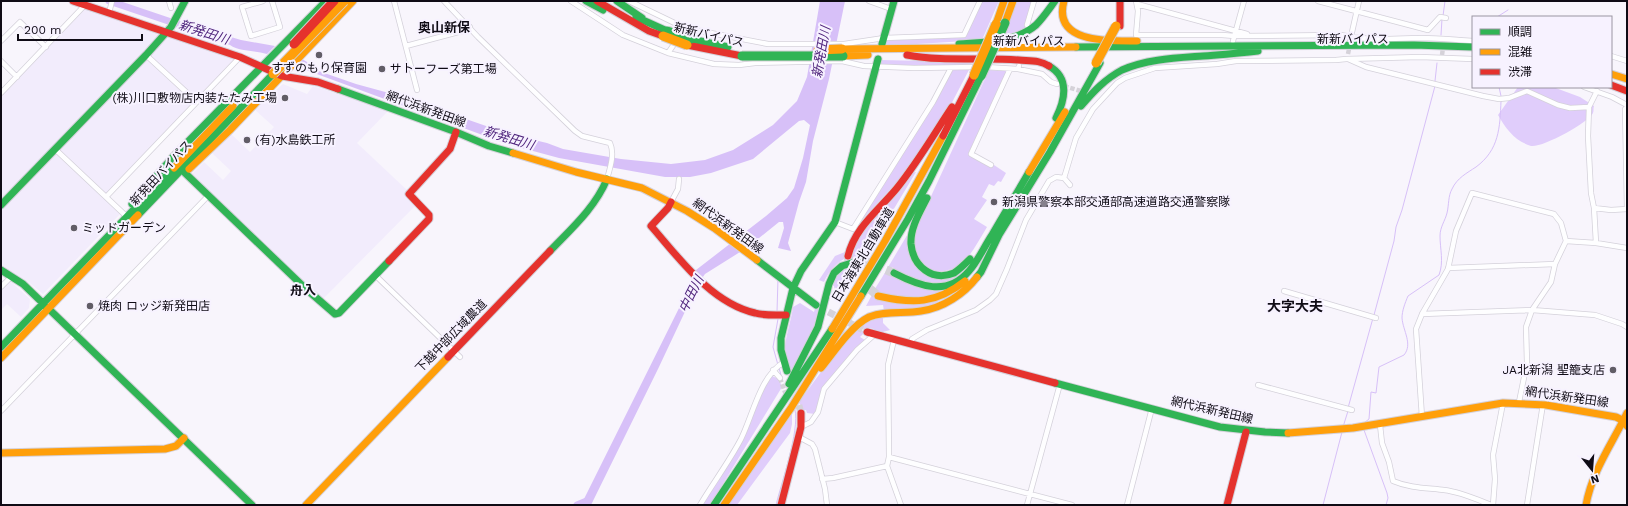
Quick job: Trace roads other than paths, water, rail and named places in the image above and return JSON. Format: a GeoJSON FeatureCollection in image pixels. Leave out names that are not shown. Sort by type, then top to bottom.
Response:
{"type":"FeatureCollection","features":[{"type":"Feature","properties":{"kind":"main road","name":"網代浜新発田線"},"geometry":{"type":"LineString","coordinates":[[73,1],[169,30],[240,57],[271,72],[318,82],[456,132],[490,146],[576,172],[608,175],[642,188],[687,211],[730,240],[816,305]]}},
{"type":"Feature","properties":{"kind":"main road"},"geometry":{"type":"LineString","coordinates":[[1,205],[146,56],[169,30],[185,1]]}},
{"type":"Feature","properties":{"kind":"main road"},"geometry":{"type":"LineString","coordinates":[[107,248],[134,224],[230,130],[271,72],[334,1]]}},
{"type":"Feature","properties":{"kind":"main road"},"geometry":{"type":"LineString","coordinates":[[111,232],[148,182],[271,72],[344,1]]}},
{"type":"Feature","properties":{"kind":"main road"},"geometry":{"type":"LineString","coordinates":[[271,72],[291,66],[353,1]]}},
{"type":"Feature","properties":{"kind":"main road"},"geometry":{"type":"LineString","coordinates":[[586,1],[630,25],[650,28]]}},
{"type":"Feature","properties":{"kind":"main road","name":"新新バイパス"},"geometry":{"type":"LineString","coordinates":[[597,1],[665,34],[689,42],[742,53],[843,53],[1214,46],[1414,45],[1472,47]]}},
{"type":"Feature","properties":{"kind":"main road","name":"新新バイパス"},"geometry":{"type":"LineString","coordinates":[[609,1],[650,28]]}},
{"type":"Feature","properties":{"kind":"main road"},"geometry":{"type":"LineString","coordinates":[[617,1],[650,28]]}},
{"type":"Feature","properties":{"kind":"main road","name":"日本海東北自動車道"},"geometry":{"type":"LineString","coordinates":[[724,505],[791,408],[908,219],[974,92],[980,60],[996,24],[1004,1]]}},
{"type":"Feature","properties":{"kind":"main road","name":"日本海東北自動車道"},"geometry":{"type":"LineString","coordinates":[[714,505],[783,403],[856,290],[918,184],[1005,23],[1013,1]]}},
{"type":"Feature","properties":{"kind":"main road"},"geometry":{"type":"LineString","coordinates":[[904,52],[1013,38],[1032,29],[1055,1]]}},
{"type":"Feature","properties":{"kind":"main road"},"geometry":{"type":"LineString","coordinates":[[1064,1],[1062,14],[1066,25],[1075,33],[1086,38],[1214,46]]}},
{"type":"Feature","properties":{"kind":"main road"},"geometry":{"type":"LineString","coordinates":[[1116,1],[1118,26]]}},
{"type":"Feature","properties":{"kind":"main road"},"geometry":{"type":"LineString","coordinates":[[878,296],[902,302],[919,302],[935,299],[950,292],[964,282],[976,269],[996,232],[1098,63],[1118,26],[1122,16],[1120,1]]}},
{"type":"Feature","properties":{"kind":"main road"},"geometry":{"type":"LineString","coordinates":[[271,72],[268,59],[322,3]]}},
{"type":"Feature","properties":{"kind":"main road"},"geometry":{"type":"LineString","coordinates":[[883,41],[893,5]]}},
{"type":"Feature","properties":{"kind":"main road","name":"新新バイパス"},"geometry":{"type":"LineString","coordinates":[[904,52],[1414,50],[1472,53]]}},
{"type":"Feature","properties":{"kind":"main road"},"geometry":{"type":"LineString","coordinates":[[1046,150],[1063,135],[1078,110],[1092,92],[1108,78],[1125,68],[1144,62],[1172,58],[1258,51]]}},
{"type":"Feature","properties":{"kind":"main road"},"geometry":{"type":"LineString","coordinates":[[904,52],[920,58],[997,59],[1046,63],[1056,71],[1063,80],[1065,94],[1061,108],[1052,126],[1046,150]]}},
{"type":"Feature","properties":{"kind":"main road"},"geometry":{"type":"LineString","coordinates":[[785,366],[781,350],[781,338],[793,288],[801,271],[835,222],[878,62]]}},
{"type":"Feature","properties":{"kind":"main road"},"geometry":{"type":"LineString","coordinates":[[1612,71],[1627,74]]}},
{"type":"Feature","properties":{"kind":"main road","name":"新発田バイパス"},"geometry":{"type":"LineString","coordinates":[[1,358],[111,232],[271,72]]}},
{"type":"Feature","properties":{"kind":"main road"},"geometry":{"type":"LineString","coordinates":[[1612,74],[1627,79]]}},
{"type":"Feature","properties":{"kind":"main road"},"geometry":{"type":"LineString","coordinates":[[848,256],[851,244],[862,226],[896,188],[923,152],[976,75]]}},
{"type":"Feature","properties":{"kind":"main road"},"geometry":{"type":"LineString","coordinates":[[1612,80],[1627,86]]}},
{"type":"Feature","properties":{"kind":"main road"},"geometry":{"type":"LineString","coordinates":[[1612,85],[1627,91]]}},
{"type":"Feature","properties":{"kind":"main road"},"geometry":{"type":"LineString","coordinates":[[974,92],[957,134],[914,226],[910,244],[916,261],[923,270],[942,276],[953,274],[962,268],[996,232]]}},
{"type":"Feature","properties":{"kind":"main road","name":"新発田バイパス"},"geometry":{"type":"LineString","coordinates":[[1,347],[107,248],[216,128]]}},
{"type":"Feature","properties":{"kind":"main road"},"geometry":{"type":"LineString","coordinates":[[185,173],[305,288],[335,314],[338,313],[429,219],[429,215],[409,194],[450,149],[456,132]]}},
{"type":"Feature","properties":{"kind":"main road","name":"下越中部広域農道"},"geometry":{"type":"LineString","coordinates":[[306,505],[457,354],[585,214],[602,191],[608,175]]}},
{"type":"Feature","properties":{"kind":"main road"},"geometry":{"type":"LineString","coordinates":[[671,202],[668,208],[651,226],[699,278],[736,307],[751,313],[786,315]]}},
{"type":"Feature","properties":{"kind":"main road"},"geometry":{"type":"LineString","coordinates":[[894,273],[913,283],[932,287],[947,286],[961,278],[972,267],[996,232]]}},
{"type":"Feature","properties":{"kind":"main road"},"geometry":{"type":"LineString","coordinates":[[791,408],[811,381],[859,323],[870,317],[883,313],[921,311],[937,307],[954,298],[969,287],[981,272],[996,232]]}},
{"type":"Feature","properties":{"kind":"main road"},"geometry":{"type":"LineString","coordinates":[[740,466],[789,384],[809,347],[818,327],[829,284],[834,273],[842,266],[861,260]]}},
{"type":"Feature","properties":{"kind":"main road"},"geometry":{"type":"LineString","coordinates":[[1,270],[23,284],[252,505]]}},
{"type":"Feature","properties":{"kind":"main road","name":"網代浜新発田線"},"geometry":{"type":"LineString","coordinates":[[870,333],[1220,427],[1246,432],[1294,433],[1335,431],[1380,425],[1503,403],[1519,402],[1543,404],[1626,420]]}},
{"type":"Feature","properties":{"kind":"main road"},"geometry":{"type":"LineString","coordinates":[[781,505],[801,427],[802,413]]}},
{"type":"Feature","properties":{"kind":"main road"},"geometry":{"type":"LineString","coordinates":[[1586,505],[1590,483],[1597,466],[1626,420]]}},
{"type":"Feature","properties":{"kind":"main road"},"geometry":{"type":"LineString","coordinates":[[1227,505],[1246,432]]}},
{"type":"Feature","properties":{"kind":"main road"},"geometry":{"type":"LineString","coordinates":[[1,453],[165,449],[176,446],[184,438]]}},
{"type":"Feature","properties":{"kind":"street"},"geometry":{"type":"LineString","coordinates":[[109,13],[112,1]]}},
{"type":"Feature","properties":{"kind":"street"},"geometry":{"type":"LineString","coordinates":[[169,1],[171,8]]}},
{"type":"Feature","properties":{"kind":"street"},"geometry":{"type":"LineString","coordinates":[[263,1],[242,7],[251,36],[280,27],[272,1]]}},
{"type":"Feature","properties":{"kind":"street"},"geometry":{"type":"LineString","coordinates":[[394,1],[417,90]]}},
{"type":"Feature","properties":{"kind":"street"},"geometry":{"type":"LineString","coordinates":[[444,1],[575,131],[582,136],[610,143],[613,148],[613,154],[608,175]]}},
{"type":"Feature","properties":{"kind":"street"},"geometry":{"type":"LineString","coordinates":[[571,1],[623,35],[668,53],[714,64],[739,65],[789,62],[843,53],[883,41],[964,35],[980,1]]}},
{"type":"Feature","properties":{"kind":"street"},"geometry":{"type":"LineString","coordinates":[[629,1],[685,28],[768,44],[788,44],[843,53],[859,65],[878,62],[914,68],[1018,68],[1042,74],[1051,82],[1057,84]]}},
{"type":"Feature","properties":{"kind":"street"},"geometry":{"type":"LineString","coordinates":[[869,1],[893,5]]}},
{"type":"Feature","properties":{"kind":"street"},"geometry":{"type":"LineString","coordinates":[[1027,25],[1034,1]]}},
{"type":"Feature","properties":{"kind":"street"},"geometry":{"type":"LineString","coordinates":[[1235,36],[1244,1]]}},
{"type":"Feature","properties":{"kind":"street"},"geometry":{"type":"LineString","coordinates":[[1318,1],[1428,30],[1440,17],[1446,18]]}},
{"type":"Feature","properties":{"kind":"street"},"geometry":{"type":"LineString","coordinates":[[1351,39],[1359,1]]}},
{"type":"Feature","properties":{"kind":"street"},"geometry":{"type":"LineString","coordinates":[[1235,36],[1137,3],[1136,35],[1222,34],[1235,36],[1341,35],[1351,39],[1472,41]]}},
{"type":"Feature","properties":{"kind":"street"},"geometry":{"type":"LineString","coordinates":[[1,93],[85,5]]}},
{"type":"Feature","properties":{"kind":"street"},"geometry":{"type":"LineString","coordinates":[[1,41],[20,22],[46,47]]}},
{"type":"Feature","properties":{"kind":"street"},"geometry":{"type":"LineString","coordinates":[[406,46],[466,30],[470,27]]}},
{"type":"Feature","properties":{"kind":"street"},"geometry":{"type":"LineString","coordinates":[[668,53],[685,28]]}},
{"type":"Feature","properties":{"kind":"street"},"geometry":{"type":"LineString","coordinates":[[760,64],[768,44]]}},
{"type":"Feature","properties":{"kind":"street"},"geometry":{"type":"LineString","coordinates":[[146,56],[197,102]]}},
{"type":"Feature","properties":{"kind":"street"},"geometry":{"type":"LineString","coordinates":[[1347,56],[1366,67],[1483,96],[1499,99],[1509,98],[1527,92],[1558,105],[1570,108],[1589,107]]}},
{"type":"Feature","properties":{"kind":"street"},"geometry":{"type":"LineString","coordinates":[[1064,178],[1076,138],[1101,97],[1117,83],[1130,76],[1148,70],[1155,68],[1217,64],[1228,60],[1336,60],[1347,56],[1442,56],[1472,59]]}},
{"type":"Feature","properties":{"kind":"street"},"geometry":{"type":"LineString","coordinates":[[1612,56],[1627,61]]}},
{"type":"Feature","properties":{"kind":"street"},"geometry":{"type":"LineString","coordinates":[[106,197],[240,57]]}},
{"type":"Feature","properties":{"kind":"street"},"geometry":{"type":"LineString","coordinates":[[1,61],[17,77]]}},
{"type":"Feature","properties":{"kind":"street"},"geometry":{"type":"LineString","coordinates":[[835,222],[852,229],[933,102],[951,68]]}},
{"type":"Feature","properties":{"kind":"street"},"geometry":{"type":"LineString","coordinates":[[991,165],[971,154],[1010,69]]}},
{"type":"Feature","properties":{"kind":"street"},"geometry":{"type":"LineString","coordinates":[[1587,88],[1612,97],[1627,106],[1625,108],[1625,144],[1627,209],[1611,210],[1594,208]]}},
{"type":"Feature","properties":{"kind":"street"},"geometry":{"type":"LineString","coordinates":[[1596,243],[1591,186],[1589,107],[1597,91]]}},
{"type":"Feature","properties":{"kind":"street"},"geometry":{"type":"LineString","coordinates":[[55,149],[124,214]]}},
{"type":"Feature","properties":{"kind":"street"},"geometry":{"type":"LineString","coordinates":[[911,344],[912,339],[927,330],[976,310],[996,294],[1026,220],[1049,181],[1056,177],[1064,178],[1070,184]]}},
{"type":"Feature","properties":{"kind":"street"},"geometry":{"type":"LineString","coordinates":[[671,202],[678,189],[679,179]]}},
{"type":"Feature","properties":{"kind":"street"},"geometry":{"type":"LineString","coordinates":[[1422,417],[1416,329],[1422,314],[1448,268],[1456,231],[1472,193],[1554,214],[1561,223],[1566,241],[1555,264],[1551,282],[1532,310],[1526,327],[1527,362],[1519,402]]}},
{"type":"Feature","properties":{"kind":"street"},"geometry":{"type":"LineString","coordinates":[[1,411],[208,196]]}},
{"type":"Feature","properties":{"kind":"street"},"geometry":{"type":"LineString","coordinates":[[1566,241],[1596,243],[1627,248]]}},
{"type":"Feature","properties":{"kind":"street"},"geometry":{"type":"LineString","coordinates":[[1448,268],[1555,264]]}},
{"type":"Feature","properties":{"kind":"street"},"geometry":{"type":"LineString","coordinates":[[375,275],[457,354]]}},
{"type":"Feature","properties":{"kind":"street"},"geometry":{"type":"LineString","coordinates":[[1,286],[12,276]]}},
{"type":"Feature","properties":{"kind":"street"},"geometry":{"type":"LineString","coordinates":[[1284,291],[1376,318]]}},
{"type":"Feature","properties":{"kind":"street"},"geometry":{"type":"LineString","coordinates":[[1422,314],[1532,310],[1595,315],[1622,324],[1627,328]]}},
{"type":"Feature","properties":{"kind":"street"},"geometry":{"type":"LineString","coordinates":[[801,427],[811,422],[818,412],[824,389],[870,333]]}},
{"type":"Feature","properties":{"kind":"street"},"geometry":{"type":"LineString","coordinates":[[894,340],[888,365],[889,457],[887,466],[901,505]]}},
{"type":"Feature","properties":{"kind":"street"},"geometry":{"type":"LineString","coordinates":[[700,505],[740,439],[767,378],[773,370],[785,366]]}},
{"type":"Feature","properties":{"kind":"street"},"geometry":{"type":"LineString","coordinates":[[773,370],[780,378]]}},
{"type":"Feature","properties":{"kind":"street"},"geometry":{"type":"LineString","coordinates":[[1027,505],[1060,384]]}},
{"type":"Feature","properties":{"kind":"street"},"geometry":{"type":"LineString","coordinates":[[1258,385],[1352,410]]}},
{"type":"Feature","properties":{"kind":"street"},"geometry":{"type":"LineString","coordinates":[[1380,425],[1382,443],[1389,462],[1393,481],[1406,485],[1464,494],[1492,505],[1495,478],[1493,455],[1503,403]]}},
{"type":"Feature","properties":{"kind":"street"},"geometry":{"type":"LineString","coordinates":[[1527,505],[1543,404]]}},
{"type":"Feature","properties":{"kind":"street"},"geometry":{"type":"LineString","coordinates":[[1127,505],[1152,408]]}},
{"type":"Feature","properties":{"kind":"street"},"geometry":{"type":"LineString","coordinates":[[798,437],[807,440],[815,449],[827,505]]}},
{"type":"Feature","properties":{"kind":"street"},"geometry":{"type":"LineString","coordinates":[[889,457],[1072,505]]}},
{"type":"Feature","properties":{"kind":"street"},"geometry":{"type":"LineString","coordinates":[[822,479],[887,466]]}},
{"type":"Feature","properties":{"kind":"water"},"geometry":{"type":"Polygon","coordinates":[[[820,1],[845,1],[829,79],[813,141],[806,182],[788,243],[791,251],[778,248],[784,228],[783,222],[779,222],[748,247],[705,274],[698,284],[591,505],[581,505],[693,280],[696,270],[787,198],[794,188],[803,158],[810,125],[804,120],[799,121],[753,159],[711,173],[690,177],[665,177],[559,158],[507,144],[295,66],[302,59],[307,62],[310,68],[356,84],[400,96],[509,134],[547,143],[563,149],[621,159],[671,164],[705,160],[733,150],[773,125],[797,101],[807,77],[820,1]]]}},
{"type":"Feature","properties":{"kind":"water"},"geometry":{"type":"Polygon","coordinates":[[[184,23],[241,40],[275,46],[267,54],[238,49],[181,28],[184,23]]]}},
{"type":"Feature","properties":{"kind":"waterway","name":"新発田川"},"geometry":{"type":"LineString","coordinates":[[109,1],[189,28]]}},
{"type":"Feature","properties":{"kind":"waterway"},"geometry":{"type":"LineString","coordinates":[[1443,16],[1445,1]]}},
{"type":"Feature","properties":{"kind":"waterway"},"geometry":{"type":"LineString","coordinates":[[1499,16],[1508,10]]}},
{"type":"Feature","properties":{"kind":"waterway"},"geometry":{"type":"LineString","coordinates":[[1441,35],[1442,19]]}},
{"type":"Feature","properties":{"kind":"waterway"},"geometry":{"type":"LineString","coordinates":[[1435,81],[1437,63]]}},
{"type":"Feature","properties":{"kind":"waterway"},"geometry":{"type":"LineString","coordinates":[[1374,315],[1394,241],[1396,227],[1402,210],[1435,86]]}},
{"type":"Feature","properties":{"kind":"waterway"},"geometry":{"type":"LineString","coordinates":[[1499,88],[1501,96]]}},
{"type":"Feature","properties":{"kind":"waterway"},"geometry":{"type":"LineString","coordinates":[[1364,423],[1369,419],[1371,392],[1376,393],[1379,367],[1404,355],[1407,351],[1408,342],[1402,318],[1408,296],[1439,275],[1442,260],[1440,233],[1447,213],[1451,192],[1459,179],[1484,160],[1494,146],[1499,129],[1501,101]]}},
{"type":"Feature","properties":{"kind":"waterway"},"geometry":{"type":"LineString","coordinates":[[777,312],[778,279]]}},
{"type":"Feature","properties":{"kind":"waterway"},"geometry":{"type":"LineString","coordinates":[[1348,408],[1373,318]]}},
{"type":"Feature","properties":{"kind":"waterway"},"geometry":{"type":"LineString","coordinates":[[778,319],[773,347],[778,365]]}},
{"type":"Feature","properties":{"kind":"waterway"},"geometry":{"type":"LineString","coordinates":[[779,368],[781,375]]}},
{"type":"Feature","properties":{"kind":"waterway"},"geometry":{"type":"LineString","coordinates":[[776,505],[793,443],[796,419],[795,410]]}},
{"type":"Feature","properties":{"kind":"waterway"},"geometry":{"type":"LineString","coordinates":[[1343,427],[1348,411]]}},
{"type":"Feature","properties":{"kind":"waterway"},"geometry":{"type":"LineString","coordinates":[[1364,430],[1387,493],[1388,498],[1386,505]]}},
{"type":"Feature","properties":{"kind":"waterway"},"geometry":{"type":"LineString","coordinates":[[1323,505],[1342,432]]}},
{"type":"Feature","properties":{"kind":"waterway","name":"中田川"},"geometry":{"type":"LineString","coordinates":[[577,505],[589,500]]}},
{"type":"Feature","properties":{"kind":"tunnel"},"geometry":{"type":"LineString","coordinates":[[1442,55],[1444,41]]}},
{"type":"Feature","properties":{"kind":"tunnel"},"geometry":{"type":"LineString","coordinates":[[1348,54],[1350,44]]}},
{"type":"Feature","properties":{"kind":"tunnel"},"geometry":{"type":"LineString","coordinates":[[1064,86],[1084,92]]}},
{"type":"Feature","properties":{"kind":"tunnel"},"geometry":{"type":"LineString","coordinates":[[848,256],[852,273],[878,296]]}},
{"type":"Feature","properties":{"kind":"tunnel"},"geometry":{"type":"LineString","coordinates":[[861,260],[894,273]]}},
{"type":"Feature","properties":{"kind":"tunnel"},"geometry":{"type":"LineString","coordinates":[[819,307],[867,332]]}},
{"type":"Feature","properties":{"kind":"tunnel"},"geometry":{"type":"LineString","coordinates":[[780,378],[787,398]]}},
{"type":"Feature","properties":{"kind":"tunnel"},"geometry":{"type":"LineString","coordinates":[[796,395],[801,413]]}},
{"type":"Feature","properties":{"kind":"place","name":"すずのもり保育園"},"geometry":{"type":"Point","coordinates":[319,55]}},
{"type":"Feature","properties":{"kind":"place","name":"サトーフーズ第工場"},"geometry":{"type":"Point","coordinates":[382,69]}},
{"type":"Feature","properties":{"kind":"place","name":"(株)川口敷物店内装たたみ工場"},"geometry":{"type":"Point","coordinates":[285,98]}},
{"type":"Feature","properties":{"kind":"place","name":"(有)水島鉄工所"},"geometry":{"type":"Point","coordinates":[247,140]}},
{"type":"Feature","properties":{"kind":"place","name":"新潟県警察本部交通部高速道路交通警察隊"},"geometry":{"type":"Point","coordinates":[994,202]}},
{"type":"Feature","properties":{"kind":"place","name":"ミッドガーデン"},"geometry":{"type":"Point","coordinates":[74,228]}},
{"type":"Feature","properties":{"kind":"place","name":"焼肉 ロッジ新発田店"},"geometry":{"type":"Point","coordinates":[90,306]}},
{"type":"Feature","properties":{"kind":"place","name":"JA北新潟 聖籠支店"},"geometry":{"type":"Point","coordinates":[1613,370]}},
{"type":"Feature","properties":{"kind":"district","name":"奥山新保"},"geometry":{"type":"Point","coordinates":[444,27]}},
{"type":"Feature","properties":{"kind":"district","name":"舟入"},"geometry":{"type":"Point","coordinates":[303,290]}},
{"type":"Feature","properties":{"kind":"district","name":"大字大夫"},"geometry":{"type":"Point","coordinates":[1295,306]}}]}
